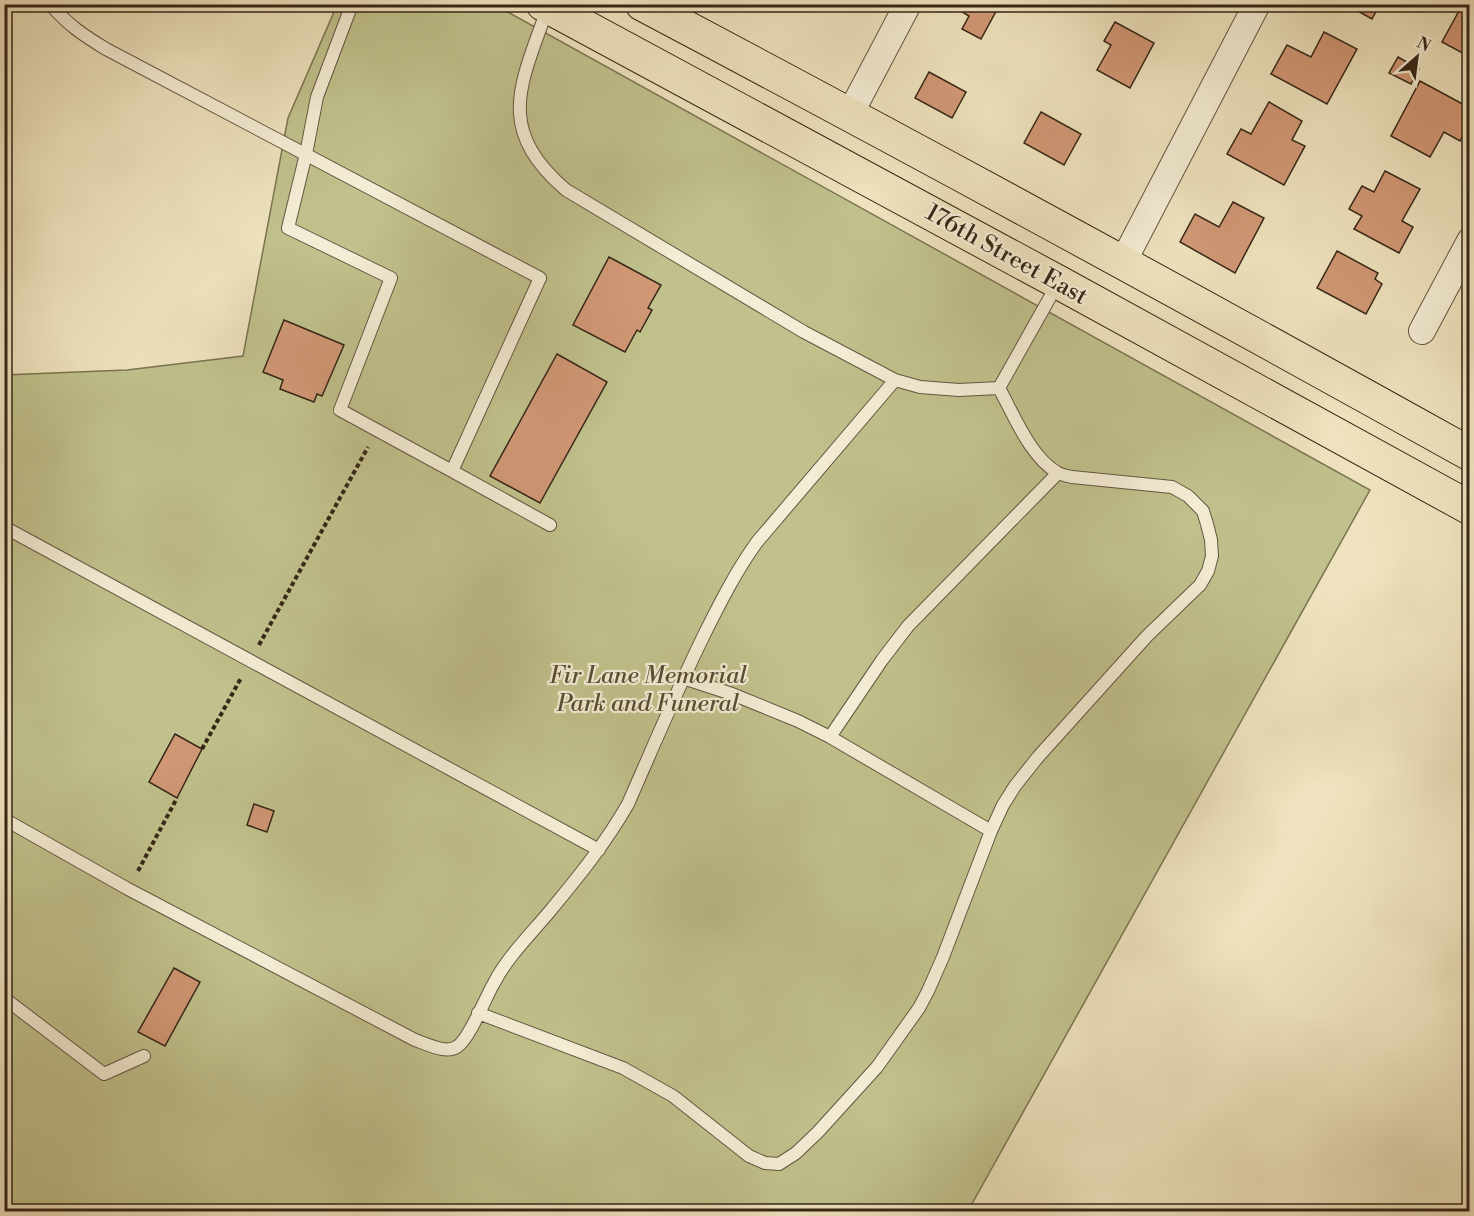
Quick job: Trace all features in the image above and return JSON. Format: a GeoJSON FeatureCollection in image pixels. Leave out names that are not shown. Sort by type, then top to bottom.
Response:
{"type":"FeatureCollection","features":[{"type":"Feature","properties":{"kind":"main road","name":"176th Street East"},"geometry":{"type":"LineString","coordinates":[[642,4],[1123,262],[1470,454]]}},
{"type":"Feature","properties":{"kind":"main road","name":"176th Street East"},"geometry":{"type":"LineString","coordinates":[[546,6],[1058,282],[1470,508]]}},
{"type":"Feature","properties":{"kind":"main road"},"geometry":{"type":"LineString","coordinates":[[1426,484],[1470,484]]}},
{"type":"Feature","properties":{"kind":"street"},"geometry":{"type":"LineString","coordinates":[[850,114],[908,4]]}},
{"type":"Feature","properties":{"kind":"street"},"geometry":{"type":"LineString","coordinates":[[1123,262],[1257,4]]}},
{"type":"Feature","properties":{"kind":"street"},"geometry":{"type":"LineString","coordinates":[[1422,331],[1470,241]]}},
{"type":"Feature","properties":{"kind":"lane"},"geometry":{"type":"LineString","coordinates":[[50,4],[65,22],[106,49],[540,278],[453,471]]}},
{"type":"Feature","properties":{"kind":"lane"},"geometry":{"type":"LineString","coordinates":[[352,4],[317,97],[288,228],[391,278],[340,410],[550,525]]}},
{"type":"Feature","properties":{"kind":"lane"},"geometry":{"type":"LineString","coordinates":[[546,6],[519,97],[519,114],[522,131],[539,163],[566,190],[804,332],[895,380],[920,387],[959,390],[999,388]]}},
{"type":"Feature","properties":{"kind":"lane"},"geometry":{"type":"LineString","coordinates":[[999,388],[1058,282]]}},
{"type":"Feature","properties":{"kind":"lane"},"geometry":{"type":"LineString","coordinates":[[4,819],[128,889],[415,1040],[445,1050],[457,1048],[466,1038],[506,962],[599,850],[628,804],[683,678],[728,586],[744,560],[895,380]]}},
{"type":"Feature","properties":{"kind":"lane"},"geometry":{"type":"LineString","coordinates":[[478,1013],[623,1068],[673,1096],[749,1155],[765,1163],[779,1164],[796,1153],[877,1067],[919,1008],[928,991],[991,831],[1015,786],[1038,757],[1147,636],[1200,585],[1208,571],[1212,556],[1211,540],[1203,511],[1188,496],[1172,487],[1072,477],[1058,473],[1029,443],[999,388]]}},
{"type":"Feature","properties":{"kind":"lane"},"geometry":{"type":"LineString","coordinates":[[830,736],[908,626],[1058,473]]}},
{"type":"Feature","properties":{"kind":"lane"},"geometry":{"type":"LineString","coordinates":[[4,527],[599,850]]}},
{"type":"Feature","properties":{"kind":"lane"},"geometry":{"type":"LineString","coordinates":[[683,678],[743,699],[830,736],[991,831]]}},
{"type":"Feature","properties":{"kind":"lane"},"geometry":{"type":"LineString","coordinates":[[4,998],[104,1074],[144,1056]]}},
{"type":"Feature","properties":{"kind":"path"},"geometry":{"type":"LineString","coordinates":[[202,749],[377,430]]}},
{"type":"Feature","properties":{"kind":"path"},"geometry":{"type":"LineString","coordinates":[[128,889],[177,798]]}},
{"type":"Feature","properties":{"kind":"green space","name":"Fir Lane Memorial Park and Funeral"},"geometry":{"type":"Polygon","coordinates":[[[337,5],[495,5],[1370,490],[968,1211],[5,1211],[4,375],[127,370],[243,356],[288,118],[337,5]]]}},
{"type":"Feature","properties":{"kind":"building"},"geometry":{"type":"Polygon","coordinates":[[[806,4],[821,4],[818,11],[806,4]]]}},
{"type":"Feature","properties":{"kind":"building"},"geometry":{"type":"Polygon","coordinates":[[[959,4],[1000,4],[981,39],[962,29],[969,16],[957,9],[959,4]]]}},
{"type":"Feature","properties":{"kind":"building"},"geometry":{"type":"Polygon","coordinates":[[[1345,4],[1380,4],[1372,19],[1345,4]]]}},
{"type":"Feature","properties":{"kind":"building"},"geometry":{"type":"Polygon","coordinates":[[[1467,4],[1470,4],[1470,57],[1442,42],[1460,9],[1463,11],[1467,4]]]}},
{"type":"Feature","properties":{"kind":"building"},"geometry":{"type":"Polygon","coordinates":[[[1115,22],[1154,43],[1130,88],[1097,70],[1111,45],[1104,41],[1115,22]]]}},
{"type":"Feature","properties":{"kind":"building"},"geometry":{"type":"Polygon","coordinates":[[[1324,32],[1357,49],[1327,104],[1271,74],[1287,45],[1311,57],[1324,32]]]}},
{"type":"Feature","properties":{"kind":"building"},"geometry":{"type":"Polygon","coordinates":[[[1398,57],[1419,69],[1411,84],[1389,73],[1398,57]]]}},
{"type":"Feature","properties":{"kind":"building"},"geometry":{"type":"Polygon","coordinates":[[[929,72],[966,92],[952,118],[915,98],[929,72]]]}},
{"type":"Feature","properties":{"kind":"building"},"geometry":{"type":"Polygon","coordinates":[[[1420,81],[1470,108],[1470,123],[1460,141],[1444,132],[1430,157],[1391,136],[1420,81]]]}},
{"type":"Feature","properties":{"kind":"building"},"geometry":{"type":"Polygon","coordinates":[[[1269,102],[1302,121],[1292,140],[1305,146],[1284,185],[1227,154],[1241,129],[1251,134],[1269,102]]]}},
{"type":"Feature","properties":{"kind":"building"},"geometry":{"type":"Polygon","coordinates":[[[1041,112],[1081,134],[1064,165],[1024,143],[1041,112]]]}},
{"type":"Feature","properties":{"kind":"building"},"geometry":{"type":"Polygon","coordinates":[[[1385,171],[1420,189],[1402,221],[1413,227],[1399,253],[1354,229],[1362,216],[1349,209],[1362,186],[1374,192],[1385,171]]]}},
{"type":"Feature","properties":{"kind":"building"},"geometry":{"type":"Polygon","coordinates":[[[1233,202],[1264,218],[1235,273],[1180,242],[1195,214],[1219,227],[1233,202]]]}},
{"type":"Feature","properties":{"kind":"building"},"geometry":{"type":"Polygon","coordinates":[[[1337,251],[1378,273],[1375,279],[1382,284],[1366,314],[1317,288],[1337,251]]]}},
{"type":"Feature","properties":{"kind":"building"},"geometry":{"type":"Polygon","coordinates":[[[609,257],[661,285],[648,308],[652,310],[640,332],[637,330],[625,352],[573,325],[609,257]]]}},
{"type":"Feature","properties":{"kind":"building"},"geometry":{"type":"Polygon","coordinates":[[[284,320],[344,345],[322,396],[317,394],[314,402],[280,389],[283,380],[263,372],[284,320]]]}},
{"type":"Feature","properties":{"kind":"building"},"geometry":{"type":"Polygon","coordinates":[[[557,354],[607,382],[540,503],[490,476],[557,354]]]}},
{"type":"Feature","properties":{"kind":"building"},"geometry":{"type":"Polygon","coordinates":[[[175,734],[202,749],[177,798],[149,782],[175,734]]]}},
{"type":"Feature","properties":{"kind":"building"},"geometry":{"type":"Polygon","coordinates":[[[254,804],[274,811],[267,832],[247,825],[254,804]]]}},
{"type":"Feature","properties":{"kind":"building"},"geometry":{"type":"Polygon","coordinates":[[[174,968],[200,982],[165,1046],[138,1032],[174,968]]]}}]}
